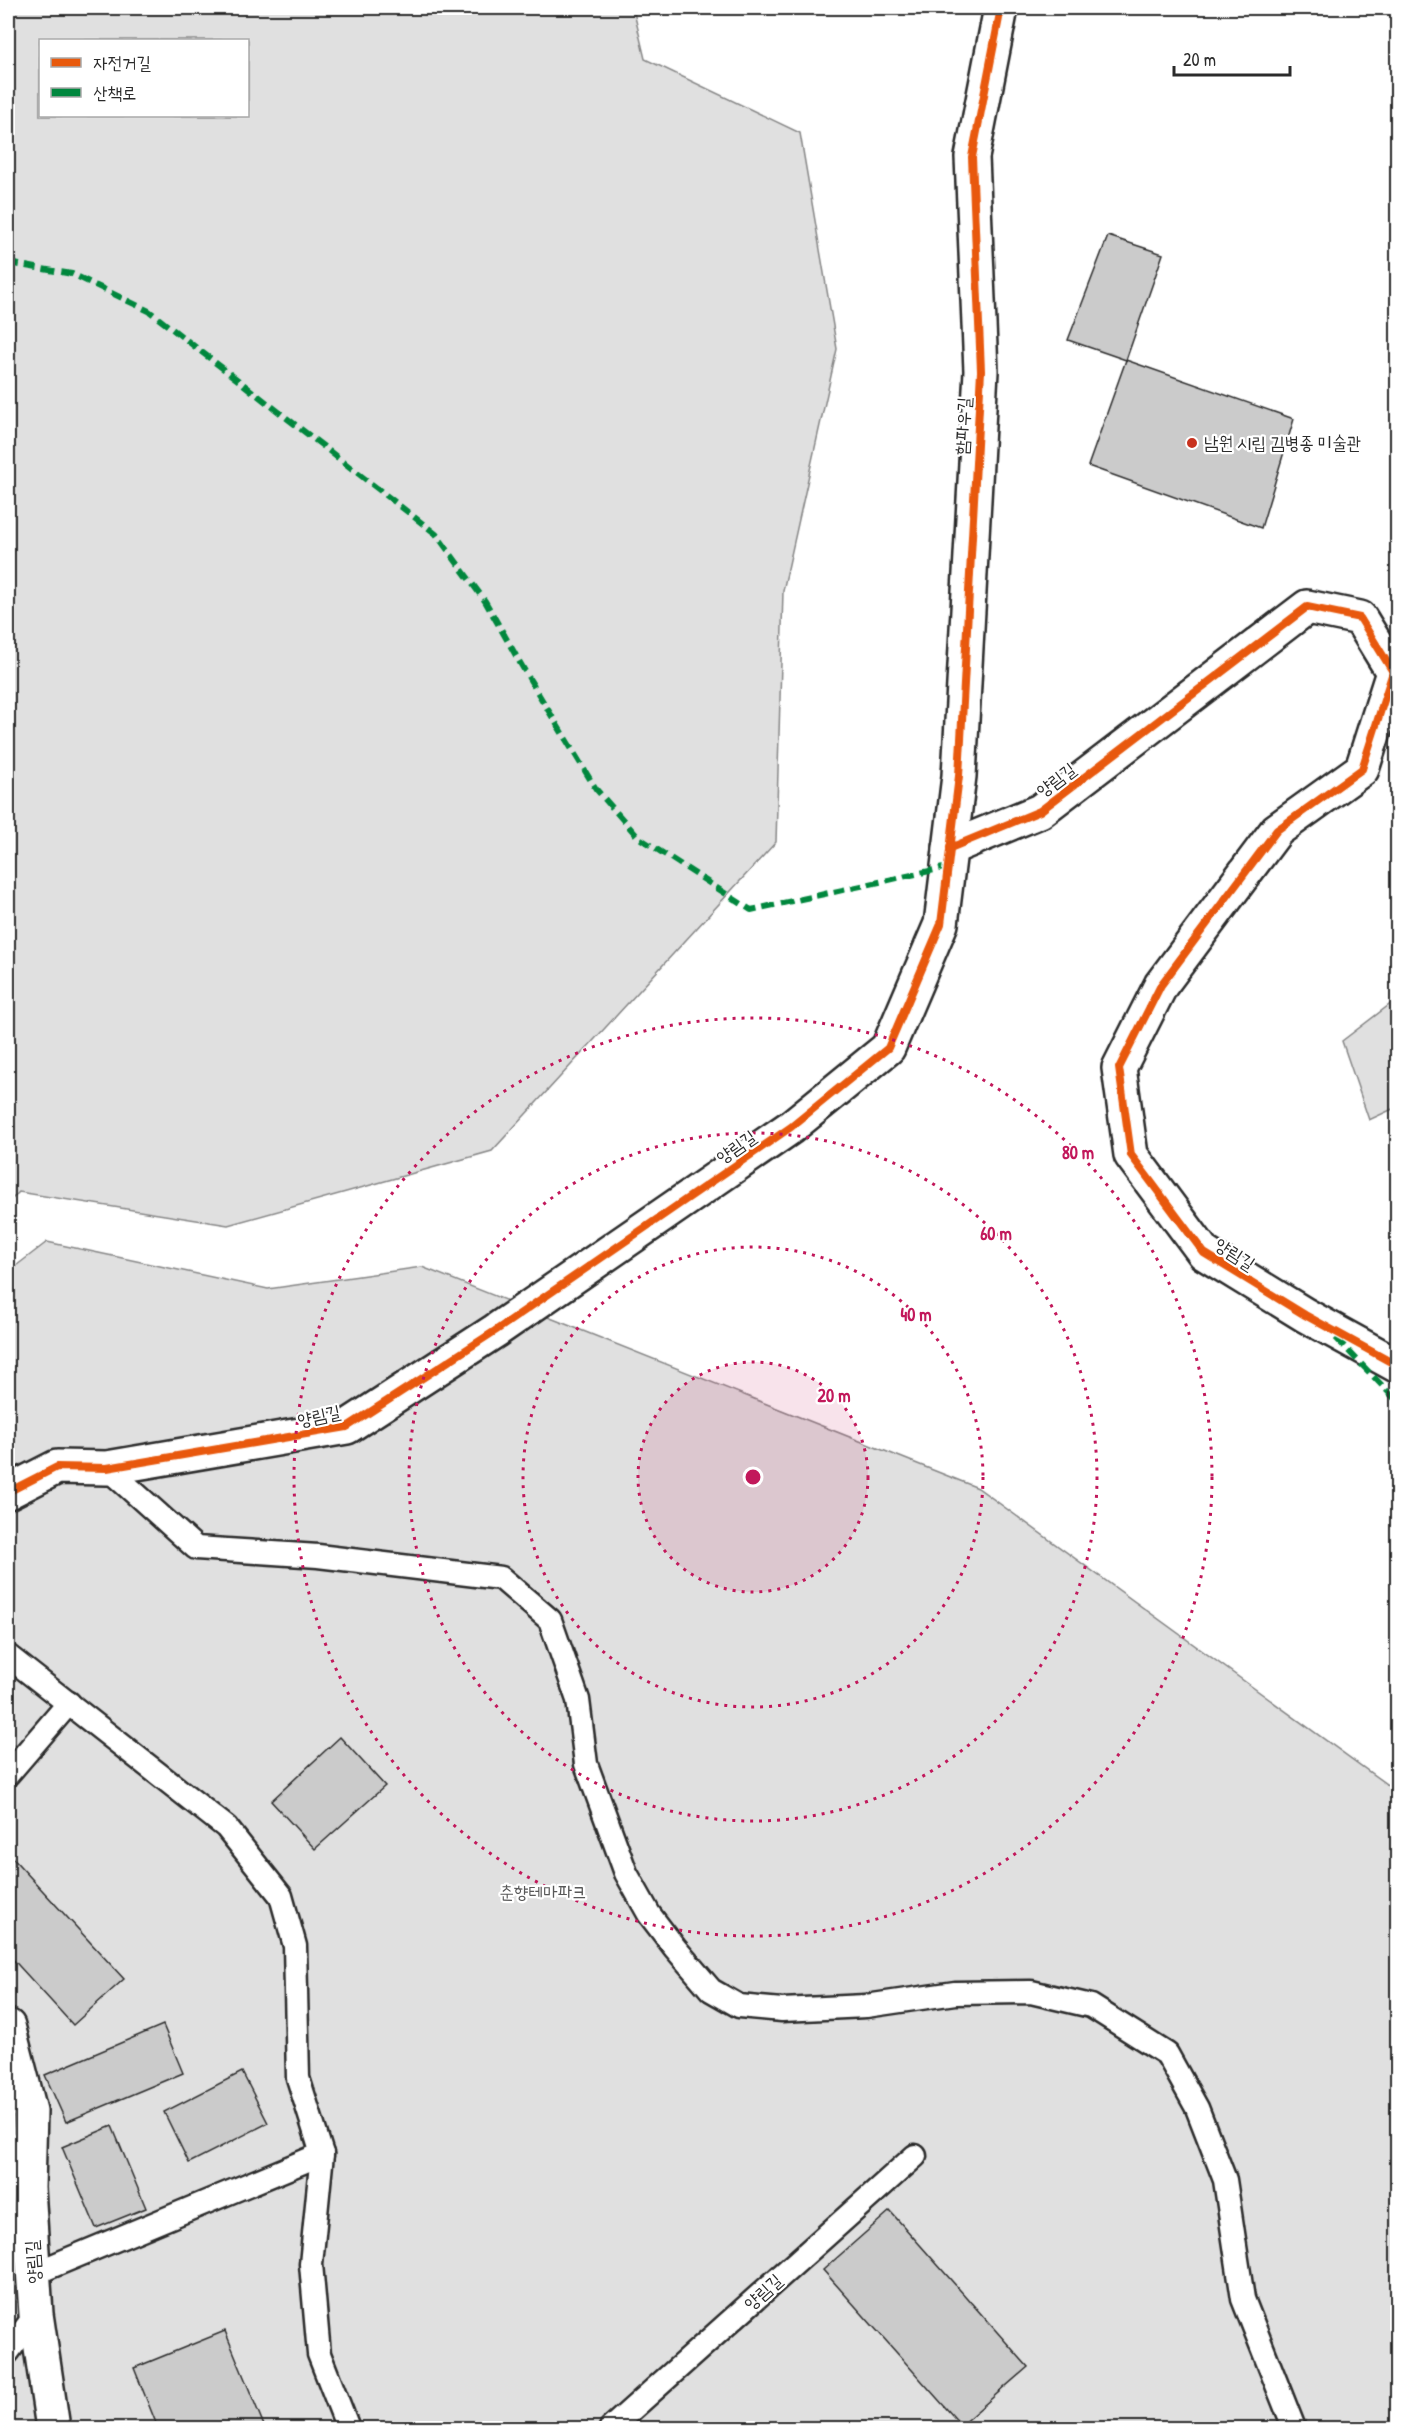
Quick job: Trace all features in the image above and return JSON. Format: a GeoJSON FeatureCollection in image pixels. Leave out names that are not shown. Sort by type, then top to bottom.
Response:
{"type":"FeatureCollection","features":[{"type":"Feature","properties":{"kind":"street","name":"함파우길"},"geometry":{"type":"LineString","coordinates":[[950,848],[959,776],[981,371],[972,158],[1000,8]]}},
{"type":"Feature","properties":{"kind":"street","name":"양림길"},"geometry":{"type":"LineString","coordinates":[[8,1492],[57,1467],[107,1468],[347,1427],[495,1331],[791,1127],[888,1048],[941,924],[950,848],[1040,811],[1307,607],[1360,618],[1393,672],[1362,769],[1277,830],[1161,985],[1119,1068],[1131,1155],[1204,1254],[1305,1315],[1398,1366]]}},
{"type":"Feature","properties":{"kind":"street","name":"양림길"},"geometry":{"type":"LineString","coordinates":[[8,2026],[30,2111],[28,2188],[33,2274],[36,2314],[53,2428]]}},
{"type":"Feature","properties":{"kind":"lane"},"geometry":{"type":"LineString","coordinates":[[107,1468],[196,1548],[352,1560],[501,1578],[550,1620],[578,1700],[586,1764],[626,1873],[649,1914],[675,1948],[711,1990],[730,2001],[740,2006],[782,2010],[866,2006],[956,1993],[1031,1992],[1091,2006],[1167,2054],[1197,2108],[1225,2180],[1243,2299],[1294,2428]]}},
{"type":"Feature","properties":{"kind":"lane"},"geometry":{"type":"LineString","coordinates":[[8,1656],[226,1827],[281,1896],[295,1946],[298,2078],[322,2154],[311,2264],[319,2355],[348,2428]]}},
{"type":"Feature","properties":{"kind":"lane"},"geometry":{"type":"LineString","coordinates":[[8,1774],[69,1703]]}},
{"type":"Feature","properties":{"kind":"lane"},"geometry":{"type":"LineString","coordinates":[[33,2274],[322,2154]]}},
{"type":"Feature","properties":{"kind":"lane","name":"양림길"},"geometry":{"type":"LineString","coordinates":[[611,2428],[915,2156]]}},
{"type":"Feature","properties":{"kind":"lane"},"geometry":{"type":"LineString","coordinates":[[8,2352],[36,2314]]}},
{"type":"Feature","properties":{"kind":"green space"},"geometry":{"type":"Polygon","coordinates":[[[8,8],[633,8],[645,59],[800,133],[837,349],[783,591],[776,842],[492,1151],[228,1225],[19,1192],[8,1203],[8,8]]]}},
{"type":"Feature","properties":{"kind":"green space"},"geometry":{"type":"Polygon","coordinates":[[[1397,999],[1397,1107],[1369,1120],[1342,1041],[1397,999]]]}},
{"type":"Feature","properties":{"kind":"green space","name":"춘향테마파크"},"geometry":{"type":"Polygon","coordinates":[[[47,1242],[268,1289],[422,1267],[978,1488],[1397,1792],[1397,2428],[8,2428],[8,1272],[47,1242]]]}},
{"type":"Feature","properties":{"kind":"building"},"geometry":{"type":"Polygon","coordinates":[[[1108,236],[1163,254],[1126,360],[1068,340],[1108,236]]]}},
{"type":"Feature","properties":{"kind":"building","name":"남원 시립 김병종 미술관"},"geometry":{"type":"Polygon","coordinates":[[[1126,360],[1294,419],[1261,528],[1088,466],[1126,360]]]}},
{"type":"Feature","properties":{"kind":"building"},"geometry":{"type":"Polygon","coordinates":[[[340,1737],[385,1786],[315,1849],[271,1801],[340,1737]]]}},
{"type":"Feature","properties":{"kind":"building"},"geometry":{"type":"Polygon","coordinates":[[[8,1853],[124,1979],[73,2025],[8,1954],[8,1853]]]}},
{"type":"Feature","properties":{"kind":"building"},"geometry":{"type":"Polygon","coordinates":[[[163,2025],[183,2073],[66,2122],[45,2075],[163,2025]]]}},
{"type":"Feature","properties":{"kind":"building"},"geometry":{"type":"Polygon","coordinates":[[[242,2072],[268,2123],[189,2163],[164,2112],[242,2072]]]}},
{"type":"Feature","properties":{"kind":"building"},"geometry":{"type":"Polygon","coordinates":[[[112,2126],[146,2208],[96,2228],[62,2147],[112,2126]]]}},
{"type":"Feature","properties":{"kind":"building"},"geometry":{"type":"Polygon","coordinates":[[[890,2211],[1028,2367],[961,2425],[823,2270],[890,2211]]]}},
{"type":"Feature","properties":{"kind":"building"},"geometry":{"type":"Polygon","coordinates":[[[225,2331],[265,2428],[158,2428],[134,2368],[225,2331]]]}},
{"type":"Feature","properties":{"kind":"marked path"},"geometry":{"type":"LineString","coordinates":[[8,263],[72,274],[149,311],[436,534],[485,601],[596,789],[638,837],[751,910],[948,867]]}},
{"type":"Feature","properties":{"kind":"marked path"},"geometry":{"type":"LineString","coordinates":[[1336,1338],[1398,1402]]}},
{"type":"Feature","properties":{"kind":"cycle path"},"geometry":{"type":"LineString","coordinates":[[8,1492],[57,1467],[107,1468],[347,1427],[495,1331],[791,1127],[888,1048],[941,924],[959,776],[981,371],[972,157],[1001,8]]}},
{"type":"Feature","properties":{"kind":"cycle path"},"geometry":{"type":"LineString","coordinates":[[950,848],[1040,811],[1307,607],[1360,618],[1393,672],[1362,769],[1277,830],[1161,985],[1119,1068],[1131,1155],[1204,1253],[1305,1315],[1398,1366]]}},
{"type":"Feature","properties":{"kind":"place","name":"남원 시립 김병종 미술관"},"geometry":{"type":"Point","coordinates":[1192,443]}}]}
